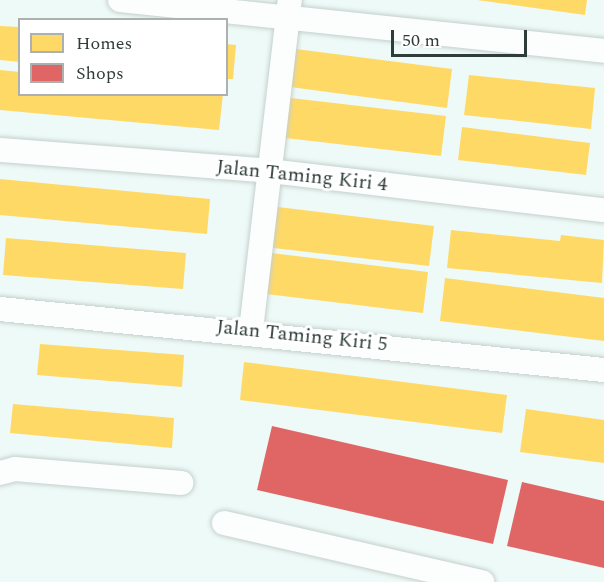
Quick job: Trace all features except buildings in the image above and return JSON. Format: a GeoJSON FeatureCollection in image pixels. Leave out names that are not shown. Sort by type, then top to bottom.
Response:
{"type":"FeatureCollection","features":[{"type":"Feature","properties":{"kind":"street"},"geometry":{"type":"LineString","coordinates":[[120,0],[289,7],[604,51]]}},
{"type":"Feature","properties":{"kind":"street"},"geometry":{"type":"LineString","coordinates":[[251,330],[289,7]]}},
{"type":"Feature","properties":{"kind":"street","name":"Jalan Taming Kiri 4"},"geometry":{"type":"LineString","coordinates":[[0,150],[270,171],[604,210]]}},
{"type":"Feature","properties":{"kind":"street","name":"Jalan Taming Kiri 5"},"geometry":{"type":"LineString","coordinates":[[0,309],[251,330],[604,370]]}},
{"type":"Feature","properties":{"kind":"street"},"geometry":{"type":"LineString","coordinates":[[0,473],[15,469],[181,483]]}},
{"type":"Feature","properties":{"kind":"street"},"geometry":{"type":"LineString","coordinates":[[224,522],[482,582]]}}]}
